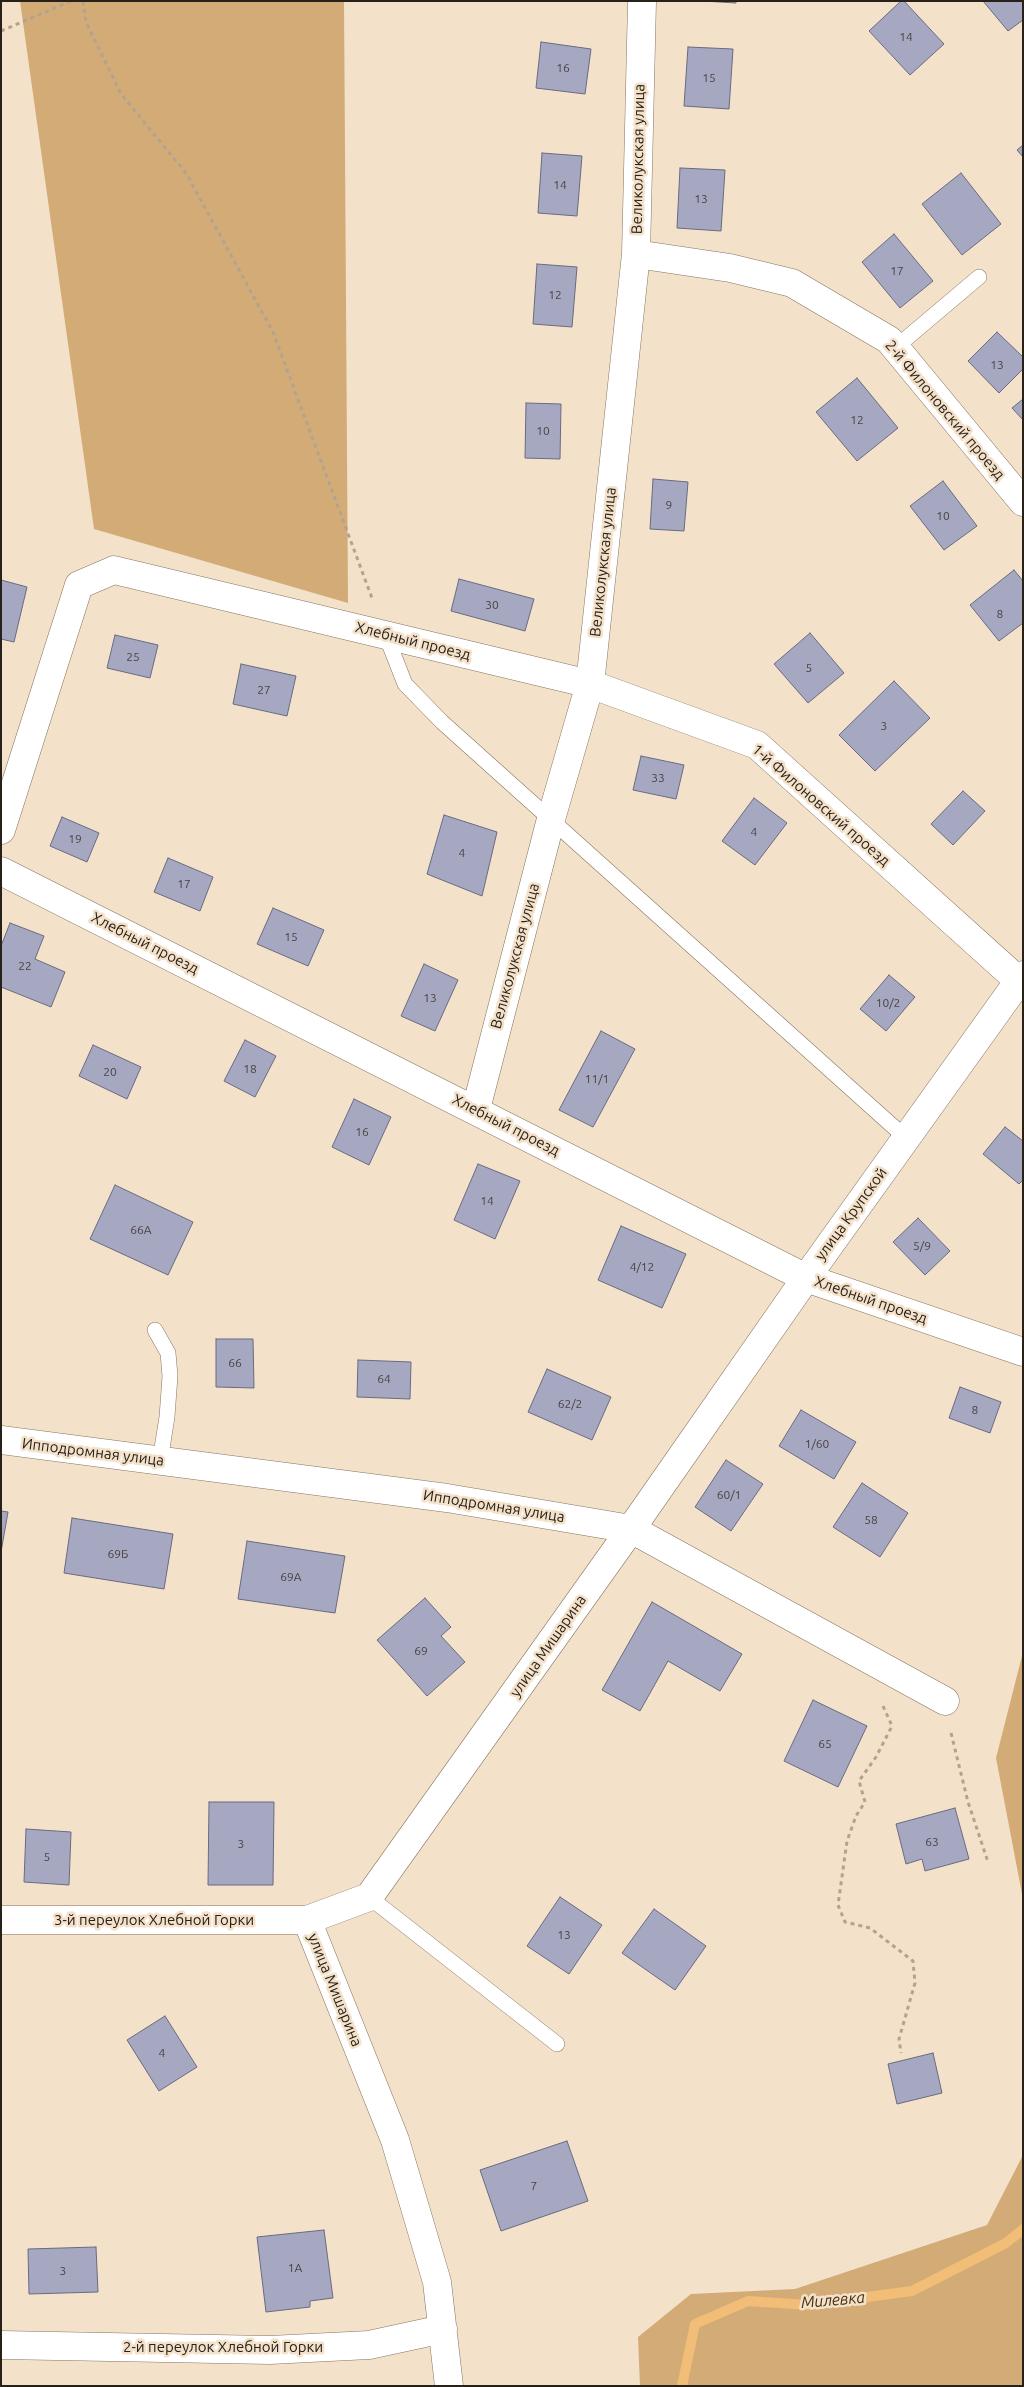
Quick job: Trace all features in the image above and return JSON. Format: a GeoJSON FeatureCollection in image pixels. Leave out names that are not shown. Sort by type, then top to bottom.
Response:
{"type":"FeatureCollection","features":[{"type":"Feature","properties":{"kind":"street","name":"Великолукская улица"},"geometry":{"type":"LineString","coordinates":[[476,1109],[550,819],[590,684],[636,254],[642,1]]}},
{"type":"Feature","properties":{"kind":"street","name":"2-й Филоновский проезд"},"geometry":{"type":"LineString","coordinates":[[636,254],[730,268],[792,283],[889,340],[1023,502]]}},
{"type":"Feature","properties":{"kind":"street","name":"Хлебный проезд"},"geometry":{"type":"LineString","coordinates":[[1,830],[80,586],[114,570],[590,684]]}},
{"type":"Feature","properties":{"kind":"street","name":"1-й Филоновский проезд"},"geometry":{"type":"LineString","coordinates":[[590,684],[757,745],[1021,978]]}},
{"type":"Feature","properties":{"kind":"street","name":"Хлебный проезд"},"geometry":{"type":"LineString","coordinates":[[1,871],[476,1109],[806,1278],[1023,1352]]}},
{"type":"Feature","properties":{"kind":"street","name":"улица Крупской"},"geometry":{"type":"LineString","coordinates":[[631,1529],[806,1278],[1021,978]]}},
{"type":"Feature","properties":{"kind":"street","name":"Ипподромная улица"},"geometry":{"type":"LineString","coordinates":[[1,1440],[447,1498],[631,1529],[945,1701]]}},
{"type":"Feature","properties":{"kind":"street","name":"улица Мишарина"},"geometry":{"type":"LineString","coordinates":[[449,2386],[437,2282],[395,2140],[307,1920],[369,1897],[631,1529]]}},
{"type":"Feature","properties":{"kind":"street","name":"3-й переулок Хлебной Горки"},"geometry":{"type":"LineString","coordinates":[[1,1920],[307,1920]]}},
{"type":"Feature","properties":{"kind":"street","name":"2-й переулок Хлебной Горки"},"geometry":{"type":"LineString","coordinates":[[1,2345],[270,2350],[369,2345],[443,2329]]}},
{"type":"Feature","properties":{"kind":"lane"},"geometry":{"type":"LineString","coordinates":[[895,348],[979,277]]}},
{"type":"Feature","properties":{"kind":"lane"},"geometry":{"type":"LineString","coordinates":[[385,634],[405,684],[442,722],[906,1138]]}},
{"type":"Feature","properties":{"kind":"lane"},"geometry":{"type":"LineString","coordinates":[[155,1330],[168,1353],[170,1376],[167,1418],[160,1461]]}},
{"type":"Feature","properties":{"kind":"lane"},"geometry":{"type":"LineString","coordinates":[[369,1897],[557,2044]]}},
{"type":"Feature","properties":{"kind":"path"},"geometry":{"type":"LineString","coordinates":[[1,32],[71,1]]}},
{"type":"Feature","properties":{"kind":"path"},"geometry":{"type":"LineString","coordinates":[[83,1],[86,22],[121,94],[186,173],[273,332],[385,634]]}},
{"type":"Feature","properties":{"kind":"path"},"geometry":{"type":"LineString","coordinates":[[891,1671],[879,1695],[892,1726],[876,1757],[859,1781],[865,1802],[856,1816],[847,1841],[838,1906],[845,1922],[870,1928],[913,1961],[915,1983],[899,2039],[901,2053]]}},
{"type":"Feature","properties":{"kind":"path"},"geometry":{"type":"LineString","coordinates":[[945,1701],[951,1718],[951,1739],[968,1802],[988,1862]]}},
{"type":"Feature","properties":{"kind":"shaded area"},"geometry":{"type":"Polygon","coordinates":[[[20,1],[344,1],[348,603],[94,529],[20,1]]]}},
{"type":"Feature","properties":{"kind":"shaded area"},"geometry":{"type":"Polygon","coordinates":[[[1023,1652],[1023,1899],[996,1758],[1023,1652]]]}},
{"type":"Feature","properties":{"kind":"shaded area"},"geometry":{"type":"Polygon","coordinates":[[[1023,2155],[1023,2386],[640,2386],[638,2337],[691,2294],[795,2289],[987,2225],[1023,2155]]]}},
{"type":"Feature","properties":{"kind":"building"},"geometry":{"type":"Polygon","coordinates":[[[703,1],[736,1],[736,3],[703,1]]]}},
{"type":"Feature","properties":{"kind":"building"},"geometry":{"type":"Polygon","coordinates":[[[901,1],[904,1],[944,44],[910,75],[869,31],[901,1]]]}},
{"type":"Feature","properties":{"kind":"building"},"geometry":{"type":"Polygon","coordinates":[[[983,1],[1023,1],[1023,20],[1008,31],[983,1]]]}},
{"type":"Feature","properties":{"kind":"building"},"geometry":{"type":"Polygon","coordinates":[[[541,42],[591,49],[585,94],[536,88],[541,42]]]}},
{"type":"Feature","properties":{"kind":"building"},"geometry":{"type":"Polygon","coordinates":[[[688,47],[733,49],[729,109],[684,106],[688,47]]]}},
{"type":"Feature","properties":{"kind":"building"},"geometry":{"type":"Polygon","coordinates":[[[1023,145],[1023,157],[1017,150],[1023,145]]]}},
{"type":"Feature","properties":{"kind":"building"},"geometry":{"type":"Polygon","coordinates":[[[542,153],[582,156],[577,216],[538,213],[542,153]]]}},
{"type":"Feature","properties":{"kind":"building"},"geometry":{"type":"Polygon","coordinates":[[[680,168],[725,170],[721,231],[677,228],[680,168]]]}},
{"type":"Feature","properties":{"kind":"building"},"geometry":{"type":"Polygon","coordinates":[[[961,173],[1001,224],[962,255],[922,204],[961,173]]]}},
{"type":"Feature","properties":{"kind":"building"},"geometry":{"type":"Polygon","coordinates":[[[894,234],[933,281],[900,308],[862,262],[894,234]]]}},
{"type":"Feature","properties":{"kind":"building"},"geometry":{"type":"Polygon","coordinates":[[[537,264],[577,267],[572,327],[533,324],[537,264]]]}},
{"type":"Feature","properties":{"kind":"building"},"geometry":{"type":"Polygon","coordinates":[[[997,332],[1023,357],[1023,369],[999,393],[968,361],[997,332]]]}},
{"type":"Feature","properties":{"kind":"building"},"geometry":{"type":"Polygon","coordinates":[[[857,378],[898,428],[857,461],[816,412],[857,378]]]}},
{"type":"Feature","properties":{"kind":"building"},"geometry":{"type":"Polygon","coordinates":[[[1023,399],[1023,420],[1012,408],[1023,399]]]}},
{"type":"Feature","properties":{"kind":"building"},"geometry":{"type":"Polygon","coordinates":[[[526,403],[561,404],[560,459],[525,458],[526,403]]]}},
{"type":"Feature","properties":{"kind":"building"},"geometry":{"type":"Polygon","coordinates":[[[653,479],[688,482],[684,531],[650,529],[653,479]]]}},
{"type":"Feature","properties":{"kind":"building"},"geometry":{"type":"Polygon","coordinates":[[[943,481],[977,526],[944,550],[910,506],[943,481]]]}},
{"type":"Feature","properties":{"kind":"building"},"geometry":{"type":"Polygon","coordinates":[[[1014,570],[1023,581],[1023,623],[999,641],[970,605],[1014,570]]]}},
{"type":"Feature","properties":{"kind":"building"},"geometry":{"type":"Polygon","coordinates":[[[459,579],[534,599],[525,631],[451,611],[459,579]]]}},
{"type":"Feature","properties":{"kind":"building"},"geometry":{"type":"Polygon","coordinates":[[[1,580],[27,587],[14,642],[1,639],[1,580]]]}},
{"type":"Feature","properties":{"kind":"building"},"geometry":{"type":"Polygon","coordinates":[[[810,633],[844,673],[808,703],[774,664],[810,633]]]}},
{"type":"Feature","properties":{"kind":"building"},"geometry":{"type":"Polygon","coordinates":[[[115,635],[158,645],[150,678],[107,668],[115,635]]]}},
{"type":"Feature","properties":{"kind":"building"},"geometry":{"type":"Polygon","coordinates":[[[241,664],[296,676],[287,716],[233,704],[241,664]]]}},
{"type":"Feature","properties":{"kind":"building"},"geometry":{"type":"Polygon","coordinates":[[[894,681],[930,718],[875,771],[839,735],[894,681]]]}},
{"type":"Feature","properties":{"kind":"building"},"geometry":{"type":"Polygon","coordinates":[[[641,756],[684,765],[676,799],[633,790],[641,756]]]}},
{"type":"Feature","properties":{"kind":"building"},"geometry":{"type":"Polygon","coordinates":[[[963,791],[985,811],[953,845],[931,824],[963,791]]]}},
{"type":"Feature","properties":{"kind":"building"},"geometry":{"type":"Polygon","coordinates":[[[754,798],[787,823],[755,865],[722,841],[754,798]]]}},
{"type":"Feature","properties":{"kind":"building"},"geometry":{"type":"Polygon","coordinates":[[[444,815],[497,832],[482,896],[427,874],[444,815]]]}},
{"type":"Feature","properties":{"kind":"building"},"geometry":{"type":"Polygon","coordinates":[[[62,817],[99,833],[87,862],[50,846],[62,817]]]}},
{"type":"Feature","properties":{"kind":"building"},"geometry":{"type":"Polygon","coordinates":[[[168,858],[213,877],[200,911],[154,892],[168,858]]]}},
{"type":"Feature","properties":{"kind":"building"},"geometry":{"type":"Polygon","coordinates":[[[273,908],[324,930],[308,966],[257,944],[273,908]]]}},
{"type":"Feature","properties":{"kind":"building"},"geometry":{"type":"Polygon","coordinates":[[[10,923],[44,936],[35,959],[65,972],[51,1007],[1,987],[1,946],[10,923]]]}},
{"type":"Feature","properties":{"kind":"building"},"geometry":{"type":"Polygon","coordinates":[[[424,964],[458,980],[435,1031],[401,1016],[424,964]]]}},
{"type":"Feature","properties":{"kind":"building"},"geometry":{"type":"Polygon","coordinates":[[[889,975],[915,997],[886,1031],[860,1009],[889,975]]]}},
{"type":"Feature","properties":{"kind":"building"},"geometry":{"type":"Polygon","coordinates":[[[601,1031],[635,1049],[593,1127],[559,1110],[601,1031]]]}},
{"type":"Feature","properties":{"kind":"building"},"geometry":{"type":"Polygon","coordinates":[[[245,1040],[276,1056],[255,1097],[224,1081],[245,1040]]]}},
{"type":"Feature","properties":{"kind":"building"},"geometry":{"type":"Polygon","coordinates":[[[93,1045],[141,1067],[127,1099],[79,1076],[93,1045]]]}},
{"type":"Feature","properties":{"kind":"building"},"geometry":{"type":"Polygon","coordinates":[[[354,1099],[391,1117],[369,1165],[332,1147],[354,1099]]]}},
{"type":"Feature","properties":{"kind":"building"},"geometry":{"type":"Polygon","coordinates":[[[1005,1127],[1023,1141],[1023,1180],[1019,1184],[983,1154],[1005,1127]]]}},
{"type":"Feature","properties":{"kind":"building"},"geometry":{"type":"Polygon","coordinates":[[[478,1164],[520,1181],[495,1239],[454,1220],[478,1164]]]}},
{"type":"Feature","properties":{"kind":"building"},"geometry":{"type":"Polygon","coordinates":[[[115,1185],[193,1222],[168,1275],[90,1239],[115,1185]]]}},
{"type":"Feature","properties":{"kind":"building"},"geometry":{"type":"Polygon","coordinates":[[[918,1218],[950,1251],[925,1275],[893,1242],[918,1218]]]}},
{"type":"Feature","properties":{"kind":"building"},"geometry":{"type":"Polygon","coordinates":[[[621,1226],[686,1254],[662,1308],[598,1280],[621,1226]]]}},
{"type":"Feature","properties":{"kind":"building"},"geometry":{"type":"Polygon","coordinates":[[[216,1339],[253,1339],[254,1388],[216,1387],[216,1339]]]}},
{"type":"Feature","properties":{"kind":"building"},"geometry":{"type":"Polygon","coordinates":[[[358,1360],[411,1362],[410,1399],[357,1397],[358,1360]]]}},
{"type":"Feature","properties":{"kind":"building"},"geometry":{"type":"Polygon","coordinates":[[[547,1369],[611,1397],[592,1440],[528,1412],[547,1369]]]}},
{"type":"Feature","properties":{"kind":"building"},"geometry":{"type":"Polygon","coordinates":[[[960,1387],[1001,1402],[990,1433],[949,1418],[960,1387]]]}},
{"type":"Feature","properties":{"kind":"building"},"geometry":{"type":"Polygon","coordinates":[[[801,1410],[856,1442],[834,1479],[779,1446],[801,1410]]]}},
{"type":"Feature","properties":{"kind":"building"},"geometry":{"type":"Polygon","coordinates":[[[726,1460],[763,1484],[731,1531],[695,1507],[726,1460]]]}},
{"type":"Feature","properties":{"kind":"building"},"geometry":{"type":"Polygon","coordinates":[[[862,1483],[908,1513],[880,1557],[833,1527],[862,1483]]]}},
{"type":"Feature","properties":{"kind":"building"},"geometry":{"type":"Polygon","coordinates":[[[1,1511],[8,1512],[1,1552],[1,1511]]]}},
{"type":"Feature","properties":{"kind":"building"},"geometry":{"type":"Polygon","coordinates":[[[72,1518],[173,1534],[164,1589],[64,1573],[72,1518]]]}},
{"type":"Feature","properties":{"kind":"building"},"geometry":{"type":"Polygon","coordinates":[[[247,1541],[345,1556],[335,1613],[238,1599],[247,1541]]]}},
{"type":"Feature","properties":{"kind":"building"},"geometry":{"type":"Polygon","coordinates":[[[425,1598],[451,1627],[441,1636],[465,1662],[427,1696],[377,1640],[425,1598]]]}},
{"type":"Feature","properties":{"kind":"building"},"geometry":{"type":"Polygon","coordinates":[[[652,1602],[742,1654],[720,1691],[668,1661],[640,1711],[602,1690],[652,1602]]]}},
{"type":"Feature","properties":{"kind":"building"},"geometry":{"type":"Polygon","coordinates":[[[813,1700],[867,1726],[838,1787],[784,1761],[813,1700]]]}},
{"type":"Feature","properties":{"kind":"building"},"geometry":{"type":"Polygon","coordinates":[[[209,1802],[274,1802],[273,1885],[208,1885],[209,1802]]]}},
{"type":"Feature","properties":{"kind":"building"},"geometry":{"type":"Polygon","coordinates":[[[955,1808],[969,1859],[925,1871],[922,1859],[906,1864],[896,1824],[955,1808]]]}},
{"type":"Feature","properties":{"kind":"building"},"geometry":{"type":"Polygon","coordinates":[[[26,1829],[71,1832],[69,1885],[24,1882],[26,1829]]]}},
{"type":"Feature","properties":{"kind":"building"},"geometry":{"type":"Polygon","coordinates":[[[560,1897],[602,1925],[569,1974],[527,1946],[560,1897]]]}},
{"type":"Feature","properties":{"kind":"building"},"geometry":{"type":"Polygon","coordinates":[[[654,1909],[706,1946],[675,1990],[622,1953],[654,1909]]]}},
{"type":"Feature","properties":{"kind":"building"},"geometry":{"type":"Polygon","coordinates":[[[165,2016],[197,2067],[159,2091],[127,2040],[165,2016]]]}},
{"type":"Feature","properties":{"kind":"building"},"geometry":{"type":"Polygon","coordinates":[[[933,2053],[942,2093],[897,2104],[888,2064],[933,2053]]]}},
{"type":"Feature","properties":{"kind":"building"},"geometry":{"type":"Polygon","coordinates":[[[567,2141],[588,2201],[501,2231],[480,2170],[567,2141]]]}},
{"type":"Feature","properties":{"kind":"building"},"geometry":{"type":"Polygon","coordinates":[[[324,2230],[333,2298],[310,2301],[310,2307],[266,2312],[257,2237],[324,2230]]]}},
{"type":"Feature","properties":{"kind":"building"},"geometry":{"type":"Polygon","coordinates":[[[96,2247],[98,2292],[29,2294],[28,2249],[96,2247]]]}},
{"type":"Feature","properties":{"kind":"waterway","name":"Милевка"},"geometry":{"type":"LineString","coordinates":[[682,2386],[695,2324],[748,2301],[808,2305],[912,2291],[1006,2243],[1023,2229]]}}]}
